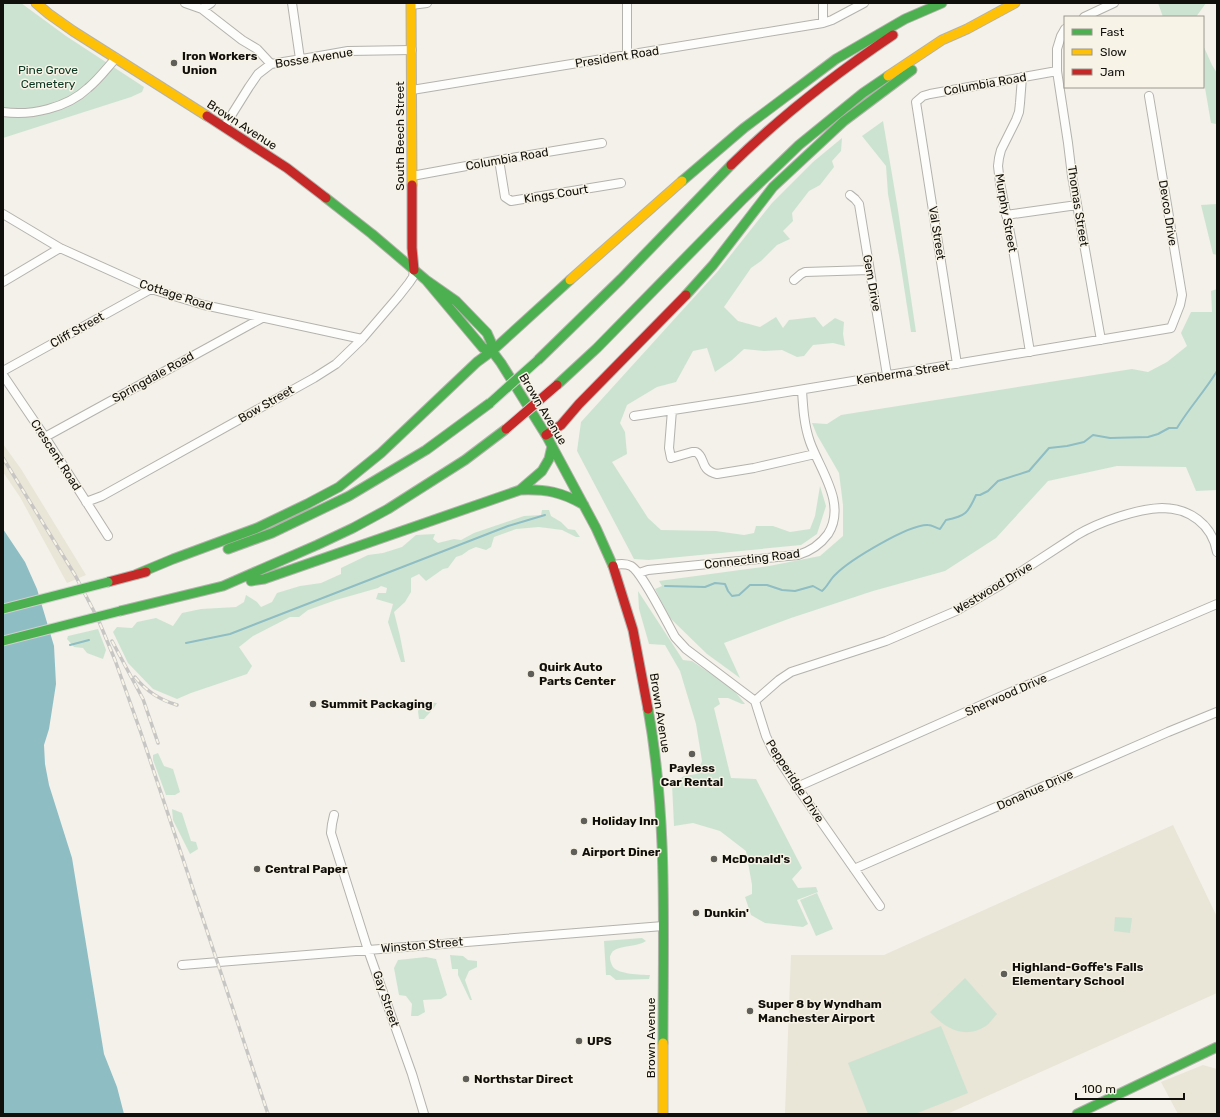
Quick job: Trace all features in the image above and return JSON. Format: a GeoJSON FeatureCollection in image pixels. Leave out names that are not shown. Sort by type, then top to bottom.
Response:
{"type":"FeatureCollection","features":[{"type":"Feature","properties":{"kind":"main road","name":"Brown Avenue"},"geometry":{"type":"LineString","coordinates":[[36,3],[55,19],[287,168],[372,234],[426,280],[456,301],[487,333],[491,342],[492,351],[523,397],[546,435],[596,528],[613,565],[628,609],[633,630],[652,730],[657,767],[662,848],[663,1114]]}},
{"type":"Feature","properties":{"kind":"main road"},"geometry":{"type":"LineString","coordinates":[[137,574],[256,528],[339,487],[376,458],[476,362],[492,351],[654,205],[744,128],[836,59],[905,19],[942,3]]}},
{"type":"Feature","properties":{"kind":"main road"},"geometry":{"type":"LineString","coordinates":[[221,552],[272,533],[349,496],[426,450],[490,403],[538,360],[609,291],[724,172],[773,126],[830,79],[864,54],[942,3]]}},
{"type":"Feature","properties":{"kind":"main road"},"geometry":{"type":"LineString","coordinates":[[223,586],[317,545],[388,509],[465,460],[506,429],[597,348],[738,203],[799,145],[880,80],[942,40],[967,29],[1015,3]]}},
{"type":"Feature","properties":{"kind":"main road","name":"South Beech Street"},"geometry":{"type":"LineString","coordinates":[[411,4],[412,248],[414,270]]}},
{"type":"Feature","properties":{"kind":"main road"},"geometry":{"type":"LineString","coordinates":[[546,435],[561,425],[579,404],[699,281],[773,187],[844,121],[967,29]]}},
{"type":"Feature","properties":{"kind":"main road"},"geometry":{"type":"LineString","coordinates":[[520,490],[542,471],[549,459],[552,446]]}},
{"type":"Feature","properties":{"kind":"main road"},"geometry":{"type":"LineString","coordinates":[[3,641],[223,586],[264,578],[520,490],[550,490],[563,494],[584,505]]}},
{"type":"Feature","properties":{"kind":"main road"},"geometry":{"type":"LineString","coordinates":[[3,610],[200,558]]}},
{"type":"Feature","properties":{"kind":"main road"},"geometry":{"type":"LineString","coordinates":[[1077,1114],[1092,1111],[1164,1072],[1215,1050]]}},
{"type":"Feature","properties":{"kind":"street"},"geometry":{"type":"LineString","coordinates":[[185,3],[202,9],[237,37],[257,49],[271,64]]}},
{"type":"Feature","properties":{"kind":"street"},"geometry":{"type":"LineString","coordinates":[[202,9],[211,3]]}},
{"type":"Feature","properties":{"kind":"street"},"geometry":{"type":"LineString","coordinates":[[292,3],[300,59]]}},
{"type":"Feature","properties":{"kind":"street"},"geometry":{"type":"LineString","coordinates":[[411,4],[427,3]]}},
{"type":"Feature","properties":{"kind":"street"},"geometry":{"type":"LineString","coordinates":[[627,3],[627,56]]}},
{"type":"Feature","properties":{"kind":"street"},"geometry":{"type":"LineString","coordinates":[[823,3],[823,23]]}},
{"type":"Feature","properties":{"kind":"street","name":"President Road"},"geometry":{"type":"LineString","coordinates":[[412,90],[823,23],[832,20],[864,3]]}},
{"type":"Feature","properties":{"kind":"street"},"geometry":{"type":"LineString","coordinates":[[1086,16],[1114,3]]}},
{"type":"Feature","properties":{"kind":"street","name":"Thomas Street"},"geometry":{"type":"LineString","coordinates":[[1064,31],[1056,49],[1057,71],[1077,205],[1101,340]]}},
{"type":"Feature","properties":{"kind":"street","name":"Bosse Avenue"},"geometry":{"type":"LineString","coordinates":[[224,127],[255,78],[271,64],[348,51],[412,50]]}},
{"type":"Feature","properties":{"kind":"street"},"geometry":{"type":"LineString","coordinates":[[3,112],[30,112],[67,102],[88,89],[116,58]]}},
{"type":"Feature","properties":{"kind":"street","name":"Columbia Road"},"geometry":{"type":"LineString","coordinates":[[916,102],[923,96],[930,94],[1057,71]]}},
{"type":"Feature","properties":{"kind":"street","name":"Murphy Street"},"geometry":{"type":"LineString","coordinates":[[1022,77],[1020,103],[1016,120],[999,158],[999,175],[1030,352]]}},
{"type":"Feature","properties":{"kind":"street","name":"Devco Drive"},"geometry":{"type":"LineString","coordinates":[[1149,96],[1182,295],[1180,306],[1172,328]]}},
{"type":"Feature","properties":{"kind":"street","name":"Val Street"},"geometry":{"type":"LineString","coordinates":[[916,102],[957,364]]}},
{"type":"Feature","properties":{"kind":"street","name":"Columbia Road"},"geometry":{"type":"LineString","coordinates":[[412,176],[602,143]]}},
{"type":"Feature","properties":{"kind":"street","name":"Kings Court"},"geometry":{"type":"LineString","coordinates":[[499,160],[505,197],[511,201],[621,184]]}},
{"type":"Feature","properties":{"kind":"street","name":"Gem Drive"},"geometry":{"type":"LineString","coordinates":[[850,195],[859,204],[887,375]]}},
{"type":"Feature","properties":{"kind":"street"},"geometry":{"type":"LineString","coordinates":[[1006,215],[1077,205]]}},
{"type":"Feature","properties":{"kind":"street","name":"Cottage Road"},"geometry":{"type":"LineString","coordinates":[[3,214],[60,248],[150,289],[204,305],[362,339]]}},
{"type":"Feature","properties":{"kind":"street"},"geometry":{"type":"LineString","coordinates":[[3,282],[60,248]]}},
{"type":"Feature","properties":{"kind":"street","name":"Bow Street"},"geometry":{"type":"LineString","coordinates":[[86,502],[102,496],[139,476],[314,378],[336,364],[362,339],[398,297],[409,283],[414,270]]}},
{"type":"Feature","properties":{"kind":"street"},"geometry":{"type":"LineString","coordinates":[[794,280],[805,272],[869,270]]}},
{"type":"Feature","properties":{"kind":"street","name":"Cliff Street"},"geometry":{"type":"LineString","coordinates":[[3,372],[150,289]]}},
{"type":"Feature","properties":{"kind":"street","name":"Springdale Road"},"geometry":{"type":"LineString","coordinates":[[45,437],[262,318]]}},
{"type":"Feature","properties":{"kind":"street","name":"Kenberma Street"},"geometry":{"type":"LineString","coordinates":[[634,416],[802,390],[1172,328]]}},
{"type":"Feature","properties":{"kind":"street","name":"Crescent Road"},"geometry":{"type":"LineString","coordinates":[[3,375],[45,437],[108,536]]}},
{"type":"Feature","properties":{"kind":"street","name":"Connecting Road"},"geometry":{"type":"LineString","coordinates":[[638,573],[648,570],[788,557],[814,549],[825,538],[832,526],[835,511],[832,495],[815,454],[805,423],[802,390]]}},
{"type":"Feature","properties":{"kind":"street"},"geometry":{"type":"LineString","coordinates":[[672,410],[669,448],[671,458],[696,452],[700,455],[704,466],[713,473],[717,474],[754,468],[815,454]]}},
{"type":"Feature","properties":{"kind":"street","name":"Westwood Drive"},"geometry":{"type":"LineString","coordinates":[[755,701],[779,680],[791,672],[886,642],[956,611],[999,586],[1087,529],[1108,521],[1152,509],[1177,510],[1193,516],[1206,526],[1214,541],[1217,552]]}},
{"type":"Feature","properties":{"kind":"street"},"geometry":{"type":"LineString","coordinates":[[613,565],[624,564],[631,566],[638,573],[675,637],[680,643],[755,701]]}},
{"type":"Feature","properties":{"kind":"street","name":"Sherwood Drive"},"geometry":{"type":"LineString","coordinates":[[797,787],[1004,695],[1217,604]]}},
{"type":"Feature","properties":{"kind":"street","name":"Pepperidge Drive"},"geometry":{"type":"LineString","coordinates":[[755,701],[766,736],[773,750],[880,906]]}},
{"type":"Feature","properties":{"kind":"street","name":"Donahue Drive"},"geometry":{"type":"LineString","coordinates":[[854,869],[1217,712]]}},
{"type":"Feature","properties":{"kind":"street","name":"Gay Street"},"geometry":{"type":"LineString","coordinates":[[334,815],[331,833],[368,950],[412,1074],[424,1114]]}},
{"type":"Feature","properties":{"kind":"street","name":"Winston Street"},"geometry":{"type":"LineString","coordinates":[[182,965],[663,926]]}},
{"type":"Feature","properties":{"kind":"shaded area"},"geometry":{"type":"Polygon","coordinates":[[[3,444],[21,469],[86,575],[67,583],[20,497],[3,472],[3,444]]]}},
{"type":"Feature","properties":{"kind":"shaded area","name":"Highland-Goffe's Falls Elementary School"},"geometry":{"type":"Polygon","coordinates":[[[1173,825],[1217,917],[1217,993],[947,1114],[785,1114],[791,955],[884,955],[1173,825]]]}},
{"type":"Feature","properties":{"kind":"shaded area"},"geometry":{"type":"Polygon","coordinates":[[[1203,1065],[1217,1069],[1217,1114],[1178,1114],[1161,1082],[1203,1065]]]}},
{"type":"Feature","properties":{"kind":"green space","name":"Pine Grove Cemetery"},"geometry":{"type":"Polygon","coordinates":[[[3,3],[21,3],[66,36],[144,87],[142,92],[131,97],[3,138],[3,3]]]}},
{"type":"Feature","properties":{"kind":"green space"},"geometry":{"type":"Polygon","coordinates":[[[1158,3],[1206,3],[1197,16],[1163,16],[1158,3]]]}},
{"type":"Feature","properties":{"kind":"green space"},"geometry":{"type":"Polygon","coordinates":[[[1204,47],[1217,73],[1216,124],[1211,123],[1205,88],[1204,47]]]}},
{"type":"Feature","properties":{"kind":"green space"},"geometry":{"type":"Polygon","coordinates":[[[883,121],[916,332],[911,332],[888,194],[886,166],[862,136],[883,121]]]}},
{"type":"Feature","properties":{"kind":"green space"},"geometry":{"type":"Polygon","coordinates":[[[842,138],[841,151],[832,161],[834,167],[820,185],[809,191],[792,213],[793,221],[783,231],[790,239],[777,245],[761,261],[751,268],[724,307],[738,321],[760,327],[776,317],[783,328],[789,320],[815,317],[823,327],[835,318],[844,322],[843,334],[845,346],[833,343],[813,345],[804,356],[797,357],[782,350],[764,351],[744,349],[715,372],[707,348],[693,351],[676,382],[657,387],[627,405],[620,423],[625,432],[627,454],[612,462],[648,518],[661,530],[716,531],[744,535],[754,533],[756,526],[773,526],[790,532],[810,529],[815,516],[820,486],[826,506],[817,534],[801,545],[649,560],[634,559],[577,451],[581,422],[718,271],[772,203],[813,162],[842,138]]]}},
{"type":"Feature","properties":{"kind":"green space"},"geometry":{"type":"Polygon","coordinates":[[[1217,204],[1217,255],[1213,254],[1201,205],[1217,204]]]}},
{"type":"Feature","properties":{"kind":"green space"},"geometry":{"type":"Polygon","coordinates":[[[1217,289],[1217,490],[1196,491],[1186,467],[1117,466],[1048,481],[996,538],[945,571],[873,591],[791,618],[724,643],[740,678],[707,654],[670,618],[655,589],[662,586],[659,581],[769,566],[820,556],[843,536],[843,505],[839,473],[817,435],[812,423],[827,424],[841,415],[1132,369],[1148,372],[1167,362],[1187,346],[1181,333],[1191,312],[1212,312],[1211,291],[1217,289]]]}},
{"type":"Feature","properties":{"kind":"green space"},"geometry":{"type":"Polygon","coordinates":[[[542,510],[549,510],[551,516],[561,522],[568,529],[575,530],[580,537],[576,537],[562,530],[539,527],[516,529],[494,537],[491,547],[486,550],[476,547],[456,557],[448,568],[443,569],[426,581],[419,574],[411,578],[411,592],[405,602],[394,612],[405,662],[401,662],[388,622],[393,604],[376,599],[378,593],[386,593],[387,588],[381,586],[308,610],[299,617],[290,617],[253,636],[239,647],[252,666],[247,674],[177,699],[153,689],[128,663],[113,632],[117,627],[132,628],[137,622],[156,618],[173,626],[182,613],[201,609],[236,607],[244,602],[246,595],[257,602],[261,607],[272,602],[277,593],[300,586],[321,583],[341,574],[341,568],[368,555],[383,553],[402,547],[416,535],[435,534],[433,539],[438,543],[454,539],[461,540],[474,533],[524,516],[541,515],[542,510]]]}},
{"type":"Feature","properties":{"kind":"green space"},"geometry":{"type":"Polygon","coordinates":[[[638,591],[683,660],[692,661],[732,688],[745,704],[728,698],[718,698],[720,704],[714,708],[731,778],[756,779],[802,868],[792,879],[798,888],[816,887],[818,892],[797,900],[808,924],[803,927],[765,923],[751,915],[745,897],[752,894],[752,885],[746,851],[720,831],[693,823],[674,826],[672,784],[684,776],[697,774],[702,761],[696,724],[680,671],[665,645],[649,644],[639,609],[638,591]]]}},
{"type":"Feature","properties":{"kind":"green space"},"geometry":{"type":"Polygon","coordinates":[[[98,629],[106,650],[103,659],[87,653],[83,648],[74,647],[67,639],[68,636],[98,629]]]}},
{"type":"Feature","properties":{"kind":"green space"},"geometry":{"type":"Polygon","coordinates":[[[423,702],[437,703],[424,719],[419,719],[418,711],[423,702]]]}},
{"type":"Feature","properties":{"kind":"green space"},"geometry":{"type":"Polygon","coordinates":[[[158,753],[164,766],[173,769],[180,792],[175,795],[166,795],[153,760],[153,755],[158,753]]]}},
{"type":"Feature","properties":{"kind":"green space"},"geometry":{"type":"Polygon","coordinates":[[[172,809],[182,813],[191,841],[196,842],[198,849],[190,854],[173,820],[172,809]]]}},
{"type":"Feature","properties":{"kind":"green space"},"geometry":{"type":"Polygon","coordinates":[[[817,893],[833,929],[816,936],[800,900],[817,893]]]}},
{"type":"Feature","properties":{"kind":"green space"},"geometry":{"type":"Polygon","coordinates":[[[1115,917],[1132,918],[1130,933],[1114,931],[1115,917]]]}},
{"type":"Feature","properties":{"kind":"green space"},"geometry":{"type":"Polygon","coordinates":[[[642,938],[646,941],[613,951],[610,959],[612,966],[616,969],[630,974],[650,975],[649,979],[616,980],[610,975],[606,975],[604,941],[642,938]]]}},
{"type":"Feature","properties":{"kind":"green space"},"geometry":{"type":"Polygon","coordinates":[[[450,955],[463,956],[468,960],[477,961],[477,967],[469,971],[465,980],[472,1000],[470,1000],[458,975],[458,969],[452,969],[450,955]]]}},
{"type":"Feature","properties":{"kind":"green space"},"geometry":{"type":"Polygon","coordinates":[[[426,957],[436,959],[447,995],[441,999],[423,1000],[425,1012],[418,1016],[411,1016],[412,1004],[406,996],[399,995],[394,968],[398,960],[426,957]]]}},
{"type":"Feature","properties":{"kind":"green space"},"geometry":{"type":"Polygon","coordinates":[[[965,978],[997,1014],[986,1026],[970,1032],[963,1032],[949,1027],[930,1012],[965,978]]]}},
{"type":"Feature","properties":{"kind":"green space"},"geometry":{"type":"Polygon","coordinates":[[[941,1026],[968,1093],[915,1114],[868,1114],[848,1063],[941,1026]]]}},
{"type":"Feature","properties":{"kind":"water"},"geometry":{"type":"Polygon","coordinates":[[[3,529],[25,562],[37,589],[54,646],[56,684],[49,729],[44,745],[45,764],[49,785],[72,858],[104,1054],[117,1087],[124,1114],[3,1114],[3,529]]]}},
{"type":"Feature","properties":{"kind":"waterway"},"geometry":{"type":"LineString","coordinates":[[665,586],[705,587],[715,583],[725,584],[732,596],[739,595],[750,585],[767,585],[782,590],[795,591],[813,586],[822,591],[834,576],[843,568],[866,552],[894,536],[919,526],[930,525],[940,529],[946,520],[966,513],[976,495],[980,495],[988,491],[998,481],[1029,471],[1049,448],[1084,442],[1093,435],[1110,438],[1148,437],[1169,428],[1177,428],[1217,371]]}},
{"type":"Feature","properties":{"kind":"waterway"},"geometry":{"type":"LineString","coordinates":[[186,643],[230,634],[508,526],[545,515]]}},
{"type":"Feature","properties":{"kind":"waterway"},"geometry":{"type":"LineString","coordinates":[[70,645],[89,640]]}},
{"type":"Feature","properties":{"kind":"railway"},"geometry":{"type":"LineString","coordinates":[[3,458],[75,575],[98,619],[115,660],[141,733],[268,1114]]}},
{"type":"Feature","properties":{"kind":"railway"},"geometry":{"type":"LineString","coordinates":[[112,641],[143,699],[158,743]]}},
{"type":"Feature","properties":{"kind":"railway"},"geometry":{"type":"LineString","coordinates":[[135,677],[144,687],[154,694],[177,705]]}},
{"type":"Feature","properties":{"kind":"traffic: fast"},"geometry":{"type":"LineString","coordinates":[[682,181],[744,128],[836,59],[905,19],[942,3]]}},
{"type":"Feature","properties":{"kind":"traffic: fast"},"geometry":{"type":"LineString","coordinates":[[686,295],[713,265],[773,187],[844,121],[912,70]]}},
{"type":"Feature","properties":{"kind":"traffic: fast"},"geometry":{"type":"LineString","coordinates":[[557,385],[597,348],[743,199],[799,145],[863,93],[888,76]]}},
{"type":"Feature","properties":{"kind":"traffic: fast"},"geometry":{"type":"LineString","coordinates":[[538,360],[621,279],[731,165]]}},
{"type":"Feature","properties":{"kind":"traffic: fast"},"geometry":{"type":"LineString","coordinates":[[326,198],[372,234],[426,280],[456,301],[487,333],[491,342],[492,351]]}},
{"type":"Feature","properties":{"kind":"traffic: fast"},"geometry":{"type":"LineString","coordinates":[[426,280],[483,348],[492,351],[501,363],[546,435],[596,528],[613,566]]}},
{"type":"Feature","properties":{"kind":"traffic: fast"},"geometry":{"type":"LineString","coordinates":[[137,574],[257,528],[339,487],[381,453],[477,362],[492,351],[570,280]]}},
{"type":"Feature","properties":{"kind":"traffic: fast"},"geometry":{"type":"LineString","coordinates":[[490,403],[538,360]]}},
{"type":"Feature","properties":{"kind":"traffic: fast"},"geometry":{"type":"LineString","coordinates":[[228,549],[272,533],[349,496],[426,450],[490,403]]}},
{"type":"Feature","properties":{"kind":"traffic: fast"},"geometry":{"type":"LineString","coordinates":[[120,611],[223,586],[317,545],[388,509],[465,460],[506,429]]}},
{"type":"Feature","properties":{"kind":"traffic: fast"},"geometry":{"type":"LineString","coordinates":[[251,581],[264,579],[520,490],[542,471],[549,459],[552,446]]}},
{"type":"Feature","properties":{"kind":"traffic: fast"},"geometry":{"type":"LineString","coordinates":[[520,490],[554,492],[584,505]]}},
{"type":"Feature","properties":{"kind":"traffic: fast"},"geometry":{"type":"LineString","coordinates":[[3,609],[108,582]]}},
{"type":"Feature","properties":{"kind":"traffic: fast"},"geometry":{"type":"LineString","coordinates":[[3,641],[120,611]]}},
{"type":"Feature","properties":{"kind":"traffic: fast"},"geometry":{"type":"LineString","coordinates":[[648,709],[659,792],[662,834],[664,918],[663,1043]]}},
{"type":"Feature","properties":{"kind":"traffic: fast"},"geometry":{"type":"LineString","coordinates":[[1077,1114],[1217,1047]]}},
{"type":"Feature","properties":{"kind":"traffic: slow"},"geometry":{"type":"LineString","coordinates":[[36,3],[73,31],[207,116]]}},
{"type":"Feature","properties":{"kind":"traffic: slow"},"geometry":{"type":"LineString","coordinates":[[411,3],[412,185]]}},
{"type":"Feature","properties":{"kind":"traffic: slow"},"geometry":{"type":"LineString","coordinates":[[888,76],[942,40],[967,29],[1015,3]]}},
{"type":"Feature","properties":{"kind":"traffic: slow"},"geometry":{"type":"LineString","coordinates":[[570,280],[682,181]]}},
{"type":"Feature","properties":{"kind":"traffic: slow"},"geometry":{"type":"LineString","coordinates":[[663,1043],[663,1114]]}},
{"type":"Feature","properties":{"kind":"traffic: jam"},"geometry":{"type":"LineString","coordinates":[[731,165],[809,96],[893,35]]}},
{"type":"Feature","properties":{"kind":"traffic: jam"},"geometry":{"type":"LineString","coordinates":[[207,116],[287,168],[326,198]]}},
{"type":"Feature","properties":{"kind":"traffic: jam"},"geometry":{"type":"LineString","coordinates":[[412,185],[412,248],[414,270]]}},
{"type":"Feature","properties":{"kind":"traffic: jam"},"geometry":{"type":"LineString","coordinates":[[546,435],[561,425],[579,404],[686,295]]}},
{"type":"Feature","properties":{"kind":"traffic: jam"},"geometry":{"type":"LineString","coordinates":[[506,429],[557,385]]}},
{"type":"Feature","properties":{"kind":"traffic: jam"},"geometry":{"type":"LineString","coordinates":[[613,566],[633,630],[648,709]]}},
{"type":"Feature","properties":{"kind":"traffic: jam"},"geometry":{"type":"LineString","coordinates":[[108,582],[146,572]]}},
{"type":"Feature","properties":{"kind":"place","name":"Iron Workers Union"},"geometry":{"type":"Point","coordinates":[174,63]}},
{"type":"Feature","properties":{"kind":"place","name":"Quirk Auto Parts Center"},"geometry":{"type":"Point","coordinates":[531,674]}},
{"type":"Feature","properties":{"kind":"place","name":"Summit Packaging"},"geometry":{"type":"Point","coordinates":[313,704]}},
{"type":"Feature","properties":{"kind":"place","name":"Payless Car Rental"},"geometry":{"type":"Point","coordinates":[692,754]}},
{"type":"Feature","properties":{"kind":"place","name":"Holiday Inn"},"geometry":{"type":"Point","coordinates":[584,821]}},
{"type":"Feature","properties":{"kind":"place","name":"Airport Diner"},"geometry":{"type":"Point","coordinates":[574,852]}},
{"type":"Feature","properties":{"kind":"place","name":"McDonald's"},"geometry":{"type":"Point","coordinates":[714,859]}},
{"type":"Feature","properties":{"kind":"place","name":"Central Paper"},"geometry":{"type":"Point","coordinates":[257,869]}},
{"type":"Feature","properties":{"kind":"place","name":"Dunkin'"},"geometry":{"type":"Point","coordinates":[696,913]}},
{"type":"Feature","properties":{"kind":"place","name":"Highland-Goffe's Falls Elementary School"},"geometry":{"type":"Point","coordinates":[1004,974]}},
{"type":"Feature","properties":{"kind":"place","name":"Super 8 by Wyndham Manchester Airport"},"geometry":{"type":"Point","coordinates":[750,1011]}},
{"type":"Feature","properties":{"kind":"place","name":"UPS"},"geometry":{"type":"Point","coordinates":[579,1041]}},
{"type":"Feature","properties":{"kind":"place","name":"Northstar Direct"},"geometry":{"type":"Point","coordinates":[466,1079]}}]}
